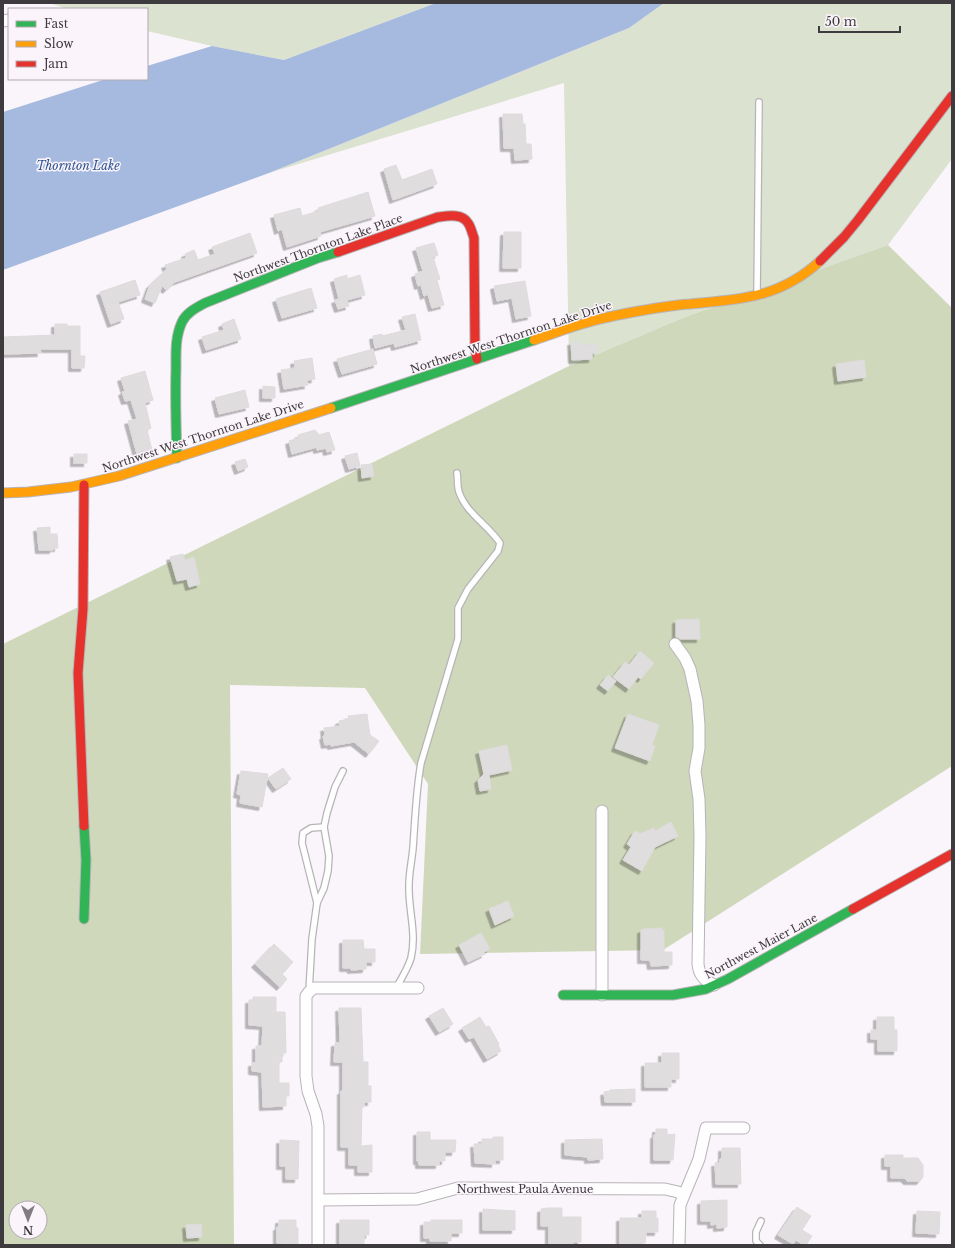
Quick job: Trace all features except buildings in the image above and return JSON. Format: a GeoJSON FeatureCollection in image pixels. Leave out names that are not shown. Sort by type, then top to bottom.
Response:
{"type":"FeatureCollection","features":[{"type":"Feature","properties":{"kind":"street","name":"Northwest West Thornton Lake Drive"},"geometry":{"type":"LineString","coordinates":[[3,493],[28,492],[84,485],[119,476],[364,397],[588,322],[619,314],[660,307],[757,296],[782,288],[813,269],[829,255],[952,96]]}},
{"type":"Feature","properties":{"kind":"street","name":"Northwest Thornton Lake Place"},"geometry":{"type":"LineString","coordinates":[[177,458],[177,342],[179,329],[190,312],[205,303],[318,258],[438,217],[452,215],[463,218],[468,222],[474,238],[475,348],[477,359]]}},
{"type":"Feature","properties":{"kind":"street"},"geometry":{"type":"LineString","coordinates":[[84,485],[84,609],[78,673],[82,798],[86,860],[84,919]]}},
{"type":"Feature","properties":{"kind":"street"},"geometry":{"type":"LineString","coordinates":[[675,644],[685,658],[690,669],[697,702],[699,748],[695,771],[699,799],[700,836],[698,964],[701,976],[714,985]]}},
{"type":"Feature","properties":{"kind":"street"},"geometry":{"type":"LineString","coordinates":[[602,811],[602,995]]}},
{"type":"Feature","properties":{"kind":"street","name":"Northwest Maier Lane"},"geometry":{"type":"LineString","coordinates":[[562,995],[673,995],[696,991],[714,985],[728,979],[816,931],[889,890],[899,882],[952,854]]}},
{"type":"Feature","properties":{"kind":"street"},"geometry":{"type":"LineString","coordinates":[[318,1245],[318,1126],[316,1114],[308,1091],[306,1076],[306,1000],[309,992],[314,988],[418,988]]}},
{"type":"Feature","properties":{"kind":"street"},"geometry":{"type":"LineString","coordinates":[[679,1245],[680,1205],[699,1159],[706,1128],[744,1128]]}},
{"type":"Feature","properties":{"kind":"street","name":"Northwest Paula Avenue"},"geometry":{"type":"LineString","coordinates":[[319,1200],[417,1199],[426,1198],[449,1189],[458,1188],[665,1189],[678,1192],[683,1196]]}},
{"type":"Feature","properties":{"kind":"lane"},"geometry":{"type":"LineString","coordinates":[[757,296],[759,102]]}},
{"type":"Feature","properties":{"kind":"lane"},"geometry":{"type":"LineString","coordinates":[[396,988],[407,968],[413,947],[413,934],[408,896],[421,763],[458,638],[458,608],[468,589],[498,551],[500,543],[493,533],[463,503],[458,491],[457,474]]}},
{"type":"Feature","properties":{"kind":"lane"},"geometry":{"type":"LineString","coordinates":[[309,992],[312,939],[317,903],[324,888],[328,871],[329,856],[324,827],[335,787],[343,771]]}},
{"type":"Feature","properties":{"kind":"lane"},"geometry":{"type":"LineString","coordinates":[[317,903],[302,843],[303,833],[311,828],[324,827]]}},
{"type":"Feature","properties":{"kind":"lane"},"geometry":{"type":"LineString","coordinates":[[760,1245],[756,1241],[756,1232],[761,1221]]}},
{"type":"Feature","properties":{"kind":"green space"},"geometry":{"type":"Polygon","coordinates":[[[49,3],[436,3],[284,60],[212,46],[148,31],[148,8],[65,8],[49,3]]]}},
{"type":"Feature","properties":{"kind":"green space"},"geometry":{"type":"Polygon","coordinates":[[[664,3],[952,3],[952,159],[888,245],[685,317],[569,366],[564,83],[269,173],[629,28],[664,3]]]}},
{"type":"Feature","properties":{"kind":"green space"},"geometry":{"type":"Polygon","coordinates":[[[888,245],[952,308],[952,766],[663,950],[420,954],[428,784],[365,688],[230,685],[234,1245],[3,1245],[3,644],[569,366],[685,317],[888,245]]]}},
{"type":"Feature","properties":{"kind":"water","name":"Thornton Lake"},"geometry":{"type":"Polygon","coordinates":[[[436,3],[664,3],[629,28],[269,173],[3,270],[3,112],[103,80],[148,80],[148,66],[212,46],[284,60],[436,3]]]}},
{"type":"Feature","properties":{"kind":"traffic: fast"},"geometry":{"type":"LineString","coordinates":[[177,458],[176,351],[178,333],[186,316],[205,303],[318,258],[338,252]]}},
{"type":"Feature","properties":{"kind":"traffic: fast"},"geometry":{"type":"LineString","coordinates":[[331,408],[534,340]]}},
{"type":"Feature","properties":{"kind":"traffic: fast"},"geometry":{"type":"LineString","coordinates":[[84,826],[86,860],[84,919]]}},
{"type":"Feature","properties":{"kind":"traffic: fast"},"geometry":{"type":"LineString","coordinates":[[563,995],[673,995],[706,989],[728,979],[853,909]]}},
{"type":"Feature","properties":{"kind":"traffic: slow"},"geometry":{"type":"LineString","coordinates":[[534,340],[575,326],[614,316],[677,305],[743,298],[775,290],[790,283],[820,261]]}},
{"type":"Feature","properties":{"kind":"traffic: slow"},"geometry":{"type":"LineString","coordinates":[[3,493],[28,492],[71,487],[119,476],[331,408]]}},
{"type":"Feature","properties":{"kind":"traffic: jam"},"geometry":{"type":"LineString","coordinates":[[820,261],[844,237],[858,220],[952,96]]}},
{"type":"Feature","properties":{"kind":"traffic: jam"},"geometry":{"type":"LineString","coordinates":[[338,252],[438,217],[458,216],[465,220],[470,226],[474,238],[475,348],[477,359]]}},
{"type":"Feature","properties":{"kind":"traffic: jam"},"geometry":{"type":"LineString","coordinates":[[84,485],[83,609],[78,673],[84,826]]}},
{"type":"Feature","properties":{"kind":"traffic: jam"},"geometry":{"type":"LineString","coordinates":[[853,909],[952,854]]}}]}
